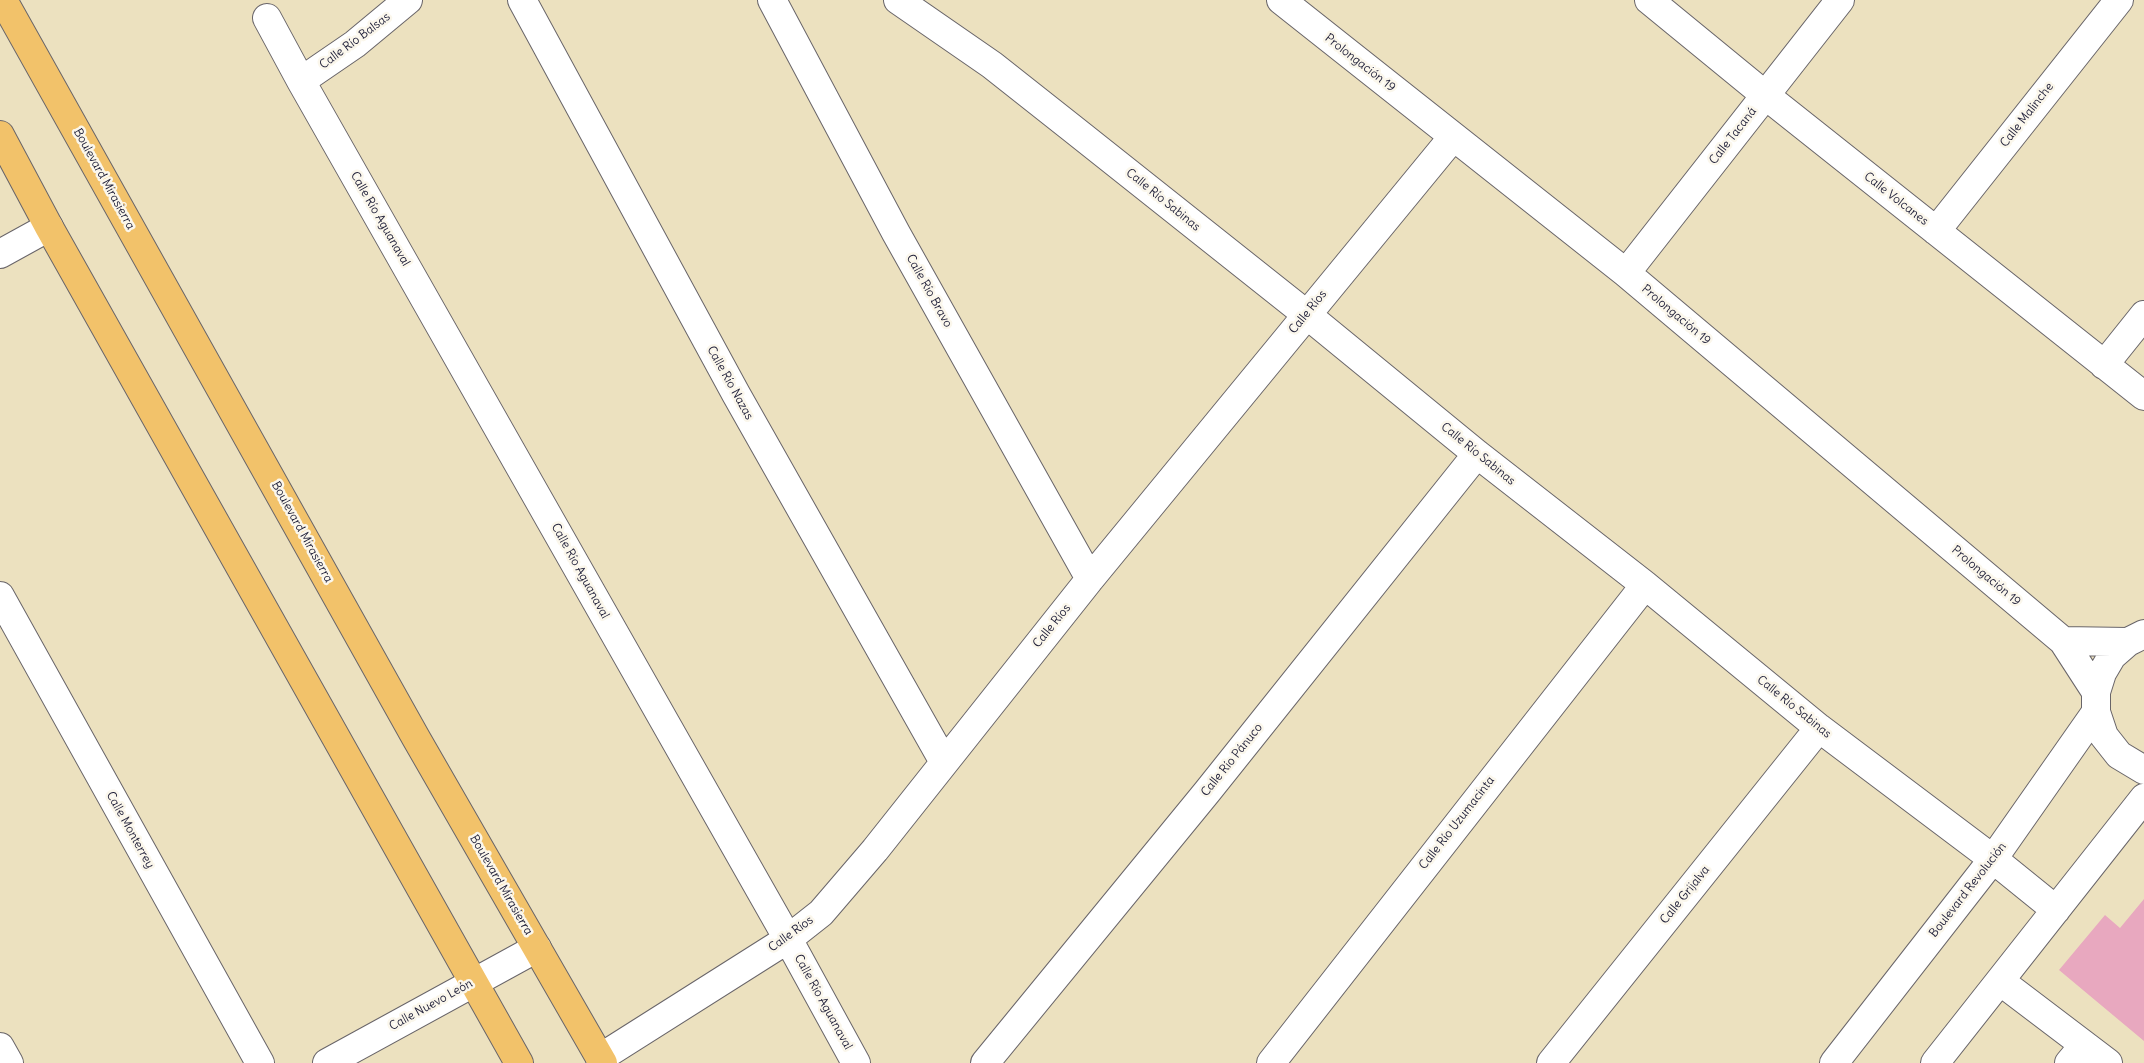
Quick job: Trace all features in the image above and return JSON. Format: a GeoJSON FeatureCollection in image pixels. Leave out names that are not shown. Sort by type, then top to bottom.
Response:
{"type":"FeatureCollection","features":[{"type":"Feature","properties":{"kind":"main road","name":"Boulevard Mirasierra"},"geometry":{"type":"LineString","coordinates":[[3,0],[421,746],[602,1060]]}},
{"type":"Feature","properties":{"kind":"main road"},"geometry":{"type":"LineString","coordinates":[[0,135],[519,1063]]}},
{"type":"Feature","properties":{"kind":"street","name":"Calle Río Balsas"},"geometry":{"type":"LineString","coordinates":[[301,81],[354,44],[408,0]]}},
{"type":"Feature","properties":{"kind":"street","name":"Calle Río Nazas"},"geometry":{"type":"LineString","coordinates":[[522,0],[736,394],[944,762]]}},
{"type":"Feature","properties":{"kind":"street","name":"Calle Río Bravo"},"geometry":{"type":"LineString","coordinates":[[772,0],[901,242],[1090,579]]}},
{"type":"Feature","properties":{"kind":"street","name":"Calle Río Sabinas"},"geometry":{"type":"LineString","coordinates":[[898,0],[992,65],[1306,314],[1476,454],[1645,585],[1819,728],[1993,859],[2056,910]]}},
{"type":"Feature","properties":{"kind":"street","name":"Prolongación 19"},"geometry":{"type":"LineString","coordinates":[[1281,0],[1626,273],[2063,641],[2096,702],[2104,736],[2119,755],[2139,769],[2144,770]]}},
{"type":"Feature","properties":{"kind":"street","name":"Calle Volcanes"},"geometry":{"type":"LineString","coordinates":[[1649,0],[1765,95],[2144,396]]}},
{"type":"Feature","properties":{"kind":"street","name":"Calle Tacaná"},"geometry":{"type":"LineString","coordinates":[[1626,273],[1840,0]]}},
{"type":"Feature","properties":{"kind":"street","name":"Calle Malinche"},"geometry":{"type":"LineString","coordinates":[[1936,230],[2119,0]]}},
{"type":"Feature","properties":{"kind":"street","name":"Calle Río Aguanaval"},"geometry":{"type":"LineString","coordinates":[[267,18],[788,939],[856,1063]]}},
{"type":"Feature","properties":{"kind":"street","name":"Calle Ríos"},"geometry":{"type":"LineString","coordinates":[[602,1060],[788,939],[821,913],[844,887],[1090,579],[1453,137]]}},
{"type":"Feature","properties":{"kind":"street"},"geometry":{"type":"LineString","coordinates":[[0,254],[50,227]]}},
{"type":"Feature","properties":{"kind":"street"},"geometry":{"type":"LineString","coordinates":[[2104,365],[2144,315]]}},
{"type":"Feature","properties":{"kind":"street","name":"Calle Río Pánuco"},"geometry":{"type":"LineString","coordinates":[[986,1063],[1207,792],[1476,454]]}},
{"type":"Feature","properties":{"kind":"street","name":"Calle Río Uzumacinta"},"geometry":{"type":"LineString","coordinates":[[1271,1063],[1645,585]]}},
{"type":"Feature","properties":{"kind":"street","name":"Calle Monterrey"},"geometry":{"type":"LineString","coordinates":[[0,596],[260,1063]]}},
{"type":"Feature","properties":{"kind":"street"},"geometry":{"type":"LineString","coordinates":[[2063,641],[2136,638]]}},
{"type":"Feature","properties":{"kind":"street","name":"Boulevard Revolución"},"geometry":{"type":"LineString","coordinates":[[1834,1063],[1993,859],[2096,702],[2102,673],[2112,656],[2136,638]]}},
{"type":"Feature","properties":{"kind":"street","name":"Calle Grijalva"},"geometry":{"type":"LineString","coordinates":[[1551,1063],[1819,728]]}},
{"type":"Feature","properties":{"kind":"street"},"geometry":{"type":"LineString","coordinates":[[1936,1063],[2144,798]]}},
{"type":"Feature","properties":{"kind":"street","name":"Calle Nuevo León"},"geometry":{"type":"LineString","coordinates":[[327,1063],[536,948]]}},
{"type":"Feature","properties":{"kind":"street"},"geometry":{"type":"LineString","coordinates":[[2000,981],[2077,1054],[2108,1063]]}},
{"type":"Feature","properties":{"kind":"street"},"geometry":{"type":"LineString","coordinates":[[0,1047],[9,1063]]}},
{"type":"Feature","properties":{"kind":"building"},"geometry":{"type":"Polygon","coordinates":[[[2144,899],[2144,1041],[2059,970],[2105,915],[2120,928],[2144,899]]]}}]}
